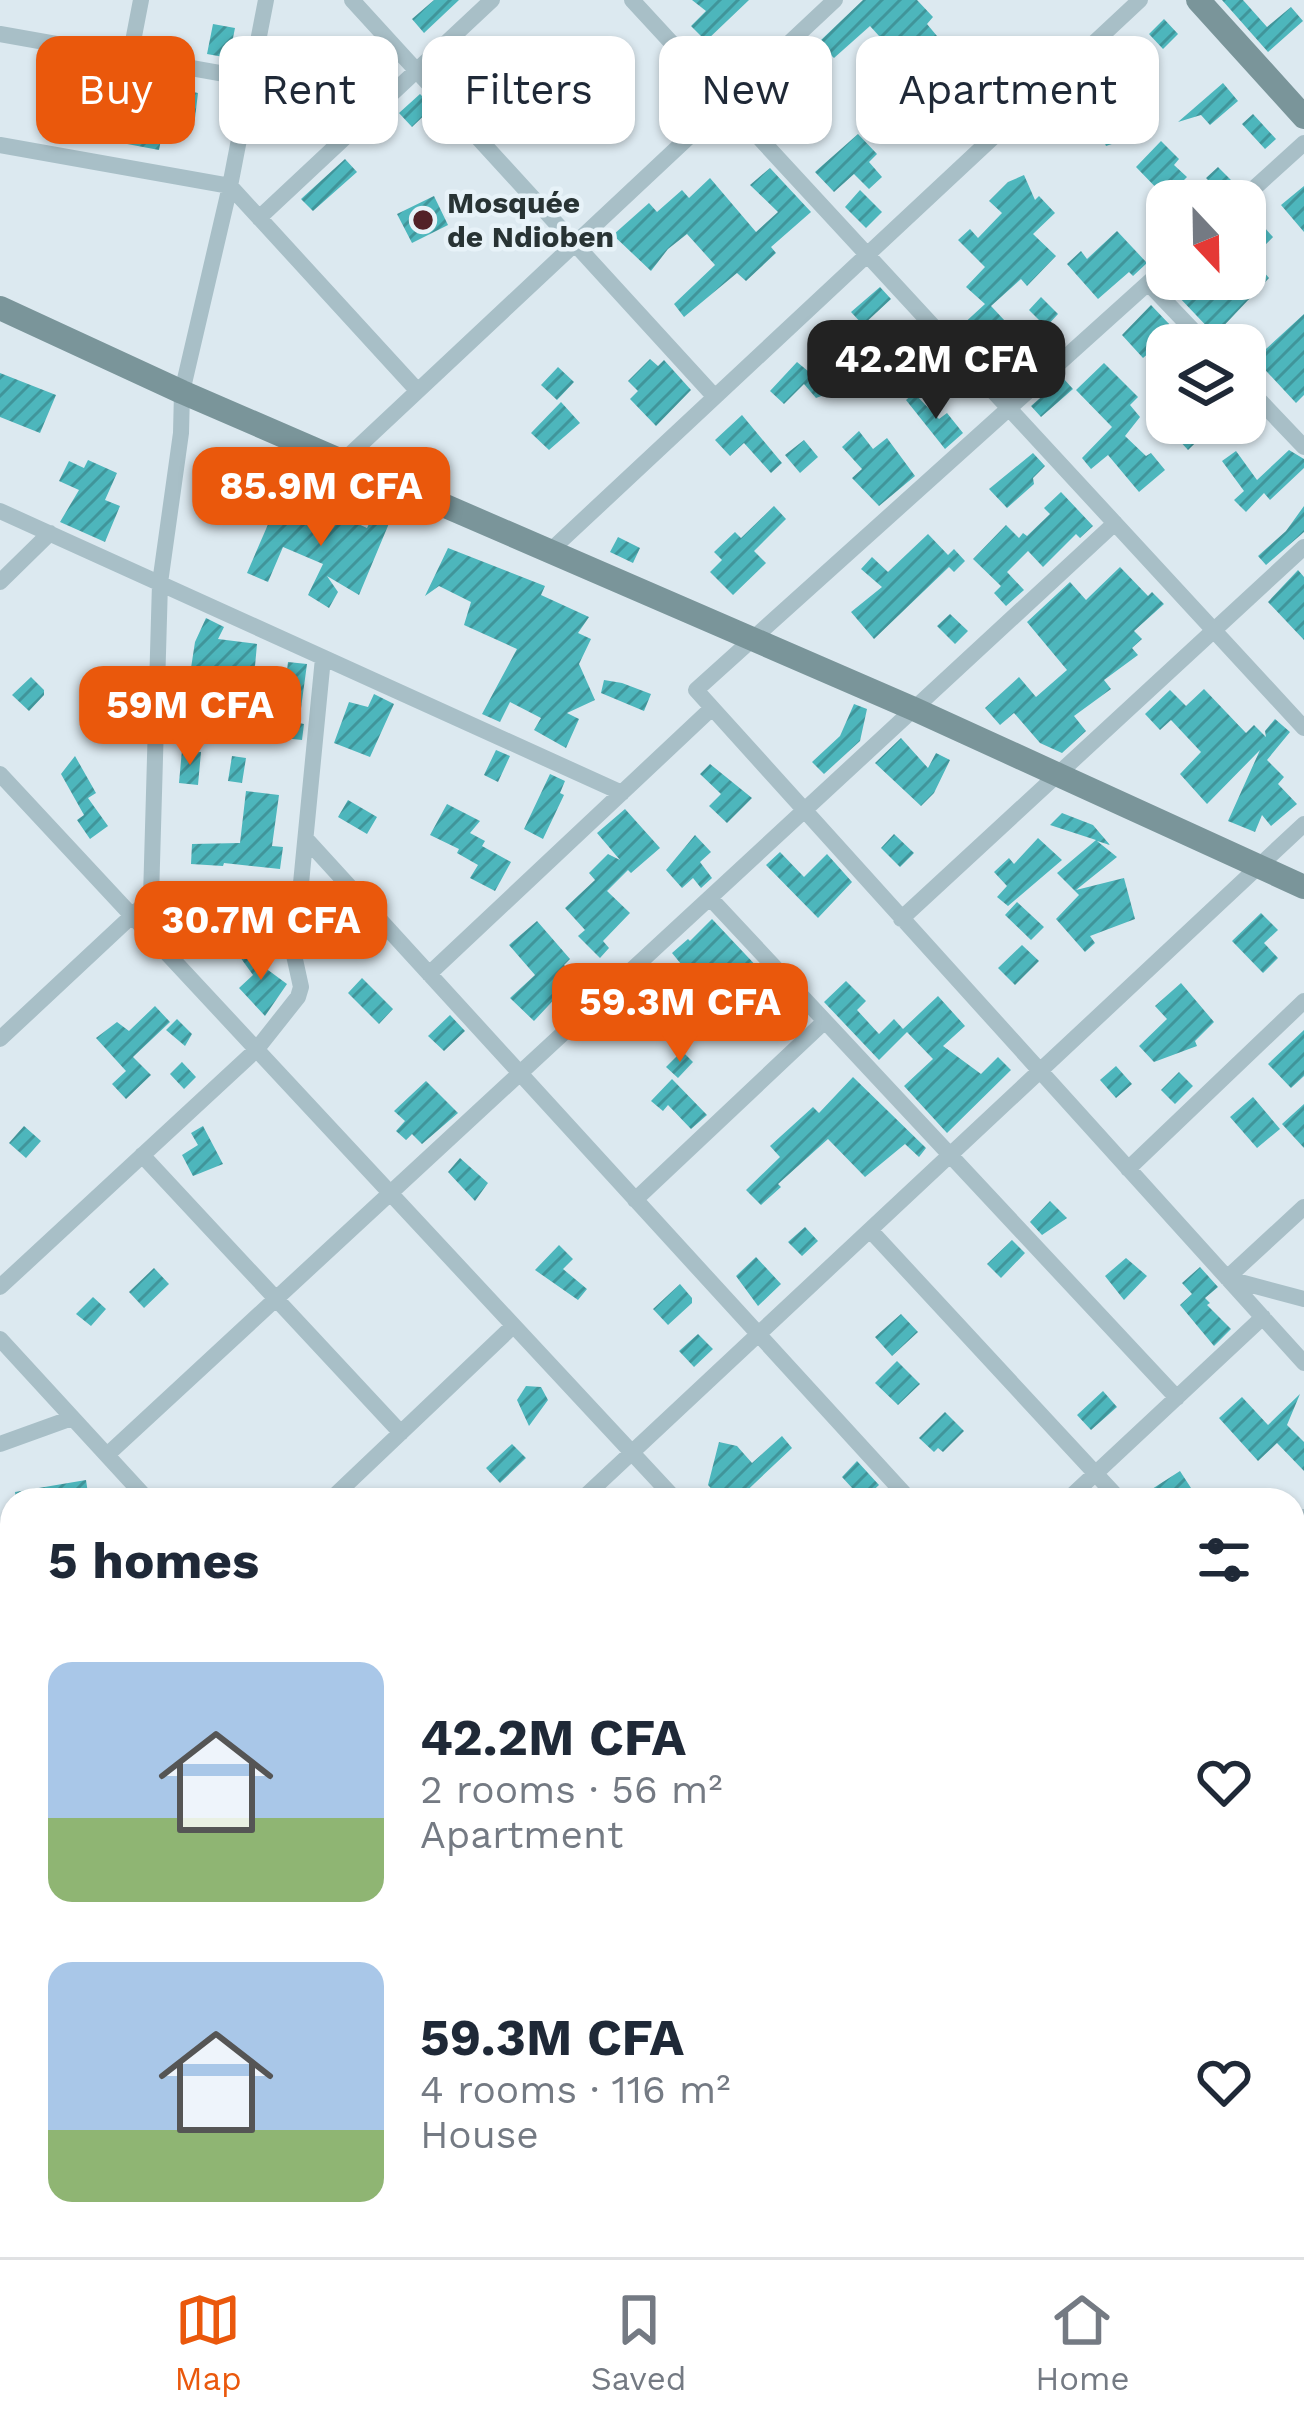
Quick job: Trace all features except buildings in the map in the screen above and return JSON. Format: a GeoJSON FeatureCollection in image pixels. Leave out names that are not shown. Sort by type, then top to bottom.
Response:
{"type":"FeatureCollection","features":[{"type":"Feature","properties":{"kind":"main road"},"geometry":{"type":"LineString","coordinates":[[1198,0],[1304,117]]}},
{"type":"Feature","properties":{"kind":"main road"},"geometry":{"type":"LineString","coordinates":[[0,308],[182,392],[914,709],[1304,887]]}},
{"type":"Feature","properties":{"kind":"street"},"geometry":{"type":"LineString","coordinates":[[134,36],[141,0]]}},
{"type":"Feature","properties":{"kind":"street"},"geometry":{"type":"LineString","coordinates":[[260,36],[266,0]]}},
{"type":"Feature","properties":{"kind":"street"},"geometry":{"type":"LineString","coordinates":[[352,0],[714,396]]}},
{"type":"Feature","properties":{"kind":"street"},"geometry":{"type":"LineString","coordinates":[[259,218],[492,0]]}},
{"type":"Feature","properties":{"kind":"street"},"geometry":{"type":"LineString","coordinates":[[632,0],[666,36]]}},
{"type":"Feature","properties":{"kind":"street"},"geometry":{"type":"LineString","coordinates":[[796,36],[835,0]]}},
{"type":"Feature","properties":{"kind":"street"},"geometry":{"type":"LineString","coordinates":[[550,551],[1140,0]]}},
{"type":"Feature","properties":{"kind":"street"},"geometry":{"type":"LineString","coordinates":[[0,34],[36,40]]}},
{"type":"Feature","properties":{"kind":"street"},"geometry":{"type":"LineString","coordinates":[[1263,180],[1304,143]]}},
{"type":"Feature","properties":{"kind":"street"},"geometry":{"type":"LineString","coordinates":[[0,1039],[151,898],[160,583],[182,433],[182,392],[239,144]]}},
{"type":"Feature","properties":{"kind":"street"},"geometry":{"type":"LineString","coordinates":[[343,461],[680,144]]}},
{"type":"Feature","properties":{"kind":"street"},"geometry":{"type":"LineString","coordinates":[[765,144],[1304,728]]}},
{"type":"Feature","properties":{"kind":"street"},"geometry":{"type":"LineString","coordinates":[[0,145],[230,187],[416,389]]}},
{"type":"Feature","properties":{"kind":"street"},"geometry":{"type":"LineString","coordinates":[[1146,285],[696,690],[1304,1363]]}},
{"type":"Feature","properties":{"kind":"street"},"geometry":{"type":"LineString","coordinates":[[1164,300],[1187,324]]}},
{"type":"Feature","properties":{"kind":"street"},"geometry":{"type":"LineString","coordinates":[[1266,407],[1304,447]]}},
{"type":"Feature","properties":{"kind":"street"},"geometry":{"type":"LineString","coordinates":[[0,511],[622,793]]}},
{"type":"Feature","properties":{"kind":"street"},"geometry":{"type":"LineString","coordinates":[[107,1455],[1115,523]]}},
{"type":"Feature","properties":{"kind":"street"},"geometry":{"type":"LineString","coordinates":[[0,582],[50,533]]}},
{"type":"Feature","properties":{"kind":"street"},"geometry":{"type":"LineString","coordinates":[[901,919],[1304,547]]}},
{"type":"Feature","properties":{"kind":"street"},"geometry":{"type":"LineString","coordinates":[[0,1287],[256,1050],[298,998],[302,987],[294,955],[323,658]]}},
{"type":"Feature","properties":{"kind":"street"},"geometry":{"type":"LineString","coordinates":[[429,974],[712,708]]}},
{"type":"Feature","properties":{"kind":"street"},"geometry":{"type":"LineString","coordinates":[[0,775],[665,1488]]}},
{"type":"Feature","properties":{"kind":"street"},"geometry":{"type":"LineString","coordinates":[[594,1488],[1304,824]]}},
{"type":"Feature","properties":{"kind":"street"},"geometry":{"type":"LineString","coordinates":[[306,839],[758,1334],[892,1488]]}},
{"type":"Feature","properties":{"kind":"street"},"geometry":{"type":"LineString","coordinates":[[710,898],[1177,1398]]}},
{"type":"Feature","properties":{"kind":"street"},"geometry":{"type":"LineString","coordinates":[[1128,1169],[1304,1001]]}},
{"type":"Feature","properties":{"kind":"street"},"geometry":{"type":"LineString","coordinates":[[635,1200],[825,1022]]}},
{"type":"Feature","properties":{"kind":"street"},"geometry":{"type":"LineString","coordinates":[[142,1155],[400,1433]]}},
{"type":"Feature","properties":{"kind":"street"},"geometry":{"type":"LineString","coordinates":[[1228,1278],[1304,1207]]}},
{"type":"Feature","properties":{"kind":"street"},"geometry":{"type":"LineString","coordinates":[[870,1229],[1109,1488]]}},
{"type":"Feature","properties":{"kind":"street"},"geometry":{"type":"LineString","coordinates":[[1228,1278],[1304,1299]]}},
{"type":"Feature","properties":{"kind":"street"},"geometry":{"type":"LineString","coordinates":[[1080,1488],[1263,1317]]}},
{"type":"Feature","properties":{"kind":"street"},"geometry":{"type":"LineString","coordinates":[[343,1488],[513,1326]]}},
{"type":"Feature","properties":{"kind":"street"},"geometry":{"type":"LineString","coordinates":[[0,1339],[137,1488]]}},
{"type":"Feature","properties":{"kind":"street"},"geometry":{"type":"LineString","coordinates":[[0,1444],[72,1418]]}},
{"type":"Feature","properties":{"kind":"place","name":"Mosquée de Ndioben"},"geometry":{"type":"Point","coordinates":[423,220]}}]}
